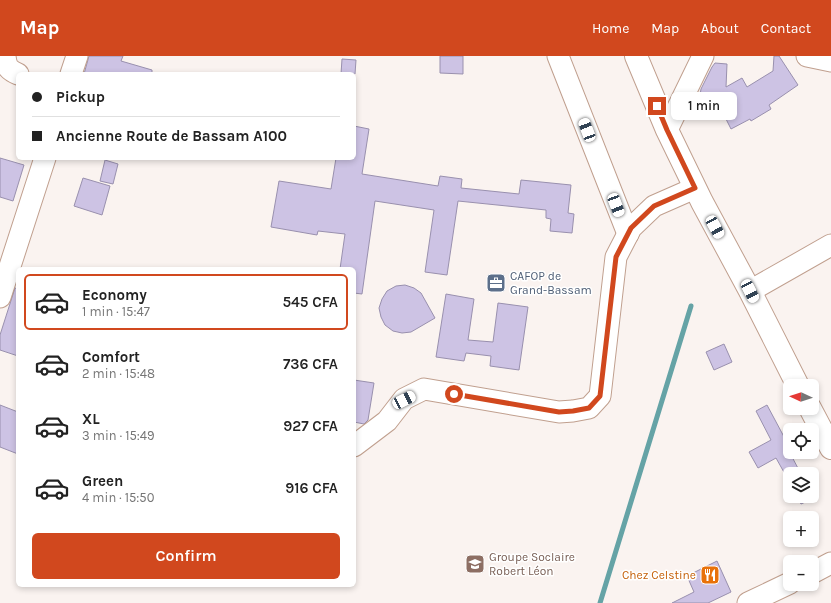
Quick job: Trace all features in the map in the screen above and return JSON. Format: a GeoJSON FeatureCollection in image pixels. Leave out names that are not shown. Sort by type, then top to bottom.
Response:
{"type":"FeatureCollection","features":[{"type":"Feature","properties":{"kind":"main road"},"geometry":{"type":"LineString","coordinates":[[636,56],[667,130],[695,188],[750,291],[794,379]]}},
{"type":"Feature","properties":{"kind":"main road"},"geometry":{"type":"LineString","coordinates":[[814,415],[831,448]]}},
{"type":"Feature","properties":{"kind":"street"},"geometry":{"type":"LineString","coordinates":[[5,56],[6,65],[16,73]]}},
{"type":"Feature","properties":{"kind":"street"},"geometry":{"type":"LineString","coordinates":[[73,72],[77,56]]}},
{"type":"Feature","properties":{"kind":"street"},"geometry":{"type":"LineString","coordinates":[[558,56],[628,234]]}},
{"type":"Feature","properties":{"kind":"street"},"geometry":{"type":"LineString","coordinates":[[667,130],[703,56]]}},
{"type":"Feature","properties":{"kind":"street"},"geometry":{"type":"LineString","coordinates":[[807,56],[831,61]]}},
{"type":"Feature","properties":{"kind":"street"},"geometry":{"type":"LineString","coordinates":[[0,297],[44,160]]}},
{"type":"Feature","properties":{"kind":"street"},"geometry":{"type":"LineString","coordinates":[[356,444],[387,421],[404,400],[424,389],[559,412],[589,408],[600,396],[616,257],[631,228],[654,206],[695,188]]}},
{"type":"Feature","properties":{"kind":"street"},"geometry":{"type":"LineString","coordinates":[[750,291],[831,244]]}},
{"type":"Feature","properties":{"kind":"street"},"geometry":{"type":"LineString","coordinates":[[819,569],[831,564]]}},
{"type":"Feature","properties":{"kind":"street"},"geometry":{"type":"LineString","coordinates":[[748,603],[783,586]]}},
{"type":"Feature","properties":{"kind":"building"},"geometry":{"type":"Polygon","coordinates":[[[89,56],[123,56],[121,61],[152,70],[152,72],[85,72],[89,56]]]}},
{"type":"Feature","properties":{"kind":"building"},"geometry":{"type":"Polygon","coordinates":[[[440,56],[463,56],[463,74],[440,73],[440,56]]]}},
{"type":"Feature","properties":{"kind":"building"},"geometry":{"type":"Polygon","coordinates":[[[774,56],[779,56],[798,85],[769,105],[771,109],[751,121],[750,119],[731,129],[715,97],[707,104],[700,95],[701,89],[712,67],[715,63],[727,64],[726,87],[742,78],[747,87],[773,71],[774,56]]]}},
{"type":"Feature","properties":{"kind":"building"},"geometry":{"type":"Polygon","coordinates":[[[342,59],[356,60],[355,72],[341,72],[342,59]]]}},
{"type":"Feature","properties":{"kind":"building"},"geometry":{"type":"Polygon","coordinates":[[[356,126],[369,129],[362,174],[438,186],[440,176],[462,179],[461,188],[519,194],[521,180],[571,185],[568,213],[574,214],[572,233],[550,231],[551,219],[546,218],[546,210],[458,201],[447,275],[425,272],[434,210],[375,201],[362,294],[356,293],[356,267],[340,267],[345,234],[318,231],[317,235],[271,227],[279,181],[331,189],[336,160],[356,160],[356,126]]]}},
{"type":"Feature","properties":{"kind":"building"},"geometry":{"type":"Polygon","coordinates":[[[0,158],[24,165],[13,201],[0,197],[0,158]]]}},
{"type":"Feature","properties":{"kind":"building"},"geometry":{"type":"Polygon","coordinates":[[[105,160],[118,164],[113,184],[100,181],[105,160]]]}},
{"type":"Feature","properties":{"kind":"building"},"geometry":{"type":"Polygon","coordinates":[[[83,178],[110,186],[102,215],[74,206],[83,178]]]}},
{"type":"Feature","properties":{"kind":"building"},"geometry":{"type":"Polygon","coordinates":[[[405,285],[414,288],[421,293],[435,318],[411,332],[402,333],[393,331],[385,325],[379,308],[387,291],[396,286],[405,285]]]}},
{"type":"Feature","properties":{"kind":"building"},"geometry":{"type":"Polygon","coordinates":[[[15,288],[16,355],[0,350],[0,335],[15,288]]]}},
{"type":"Feature","properties":{"kind":"building"},"geometry":{"type":"Polygon","coordinates":[[[446,294],[474,299],[468,340],[493,342],[498,303],[528,307],[519,370],[490,366],[491,356],[466,353],[464,361],[436,357],[446,294]]]}},
{"type":"Feature","properties":{"kind":"building"},"geometry":{"type":"Polygon","coordinates":[[[724,344],[732,362],[714,370],[706,352],[724,344]]]}},
{"type":"Feature","properties":{"kind":"building"},"geometry":{"type":"Polygon","coordinates":[[[356,380],[374,383],[368,420],[364,424],[356,422],[356,380]]]}},
{"type":"Feature","properties":{"kind":"building"},"geometry":{"type":"Polygon","coordinates":[[[0,405],[16,411],[16,453],[0,447],[0,405]]]}},
{"type":"Feature","properties":{"kind":"building"},"geometry":{"type":"Polygon","coordinates":[[[767,405],[783,435],[783,459],[793,459],[797,467],[783,467],[783,470],[776,458],[758,468],[749,452],[771,440],[756,411],[767,405]]]}},
{"type":"Feature","properties":{"kind":"building"},"geometry":{"type":"Polygon","coordinates":[[[717,561],[731,592],[708,603],[672,603],[694,592],[687,576],[717,561]]]}},
{"type":"Feature","properties":{"kind":"waterway"},"geometry":{"type":"LineString","coordinates":[[600,603],[691,306]]}},
{"type":"Feature","properties":{"kind":"place","name":"CAFOP de Grand-Bassam"},"geometry":{"type":"Point","coordinates":[496,283]}},
{"type":"Feature","properties":{"kind":"place","name":"Groupe Soclaire Robert Léon"},"geometry":{"type":"Point","coordinates":[475,564]}},
{"type":"Feature","properties":{"kind":"place","name":"Chez Celstine"},"geometry":{"type":"Point","coordinates":[710,575]}},
{"type":"Feature","properties":{"kind":"route"},"geometry":{"type":"LineString","coordinates":[[454,394],[559,412],[589,408],[600,396],[616,257],[631,228],[654,206],[695,188],[657,106]]}}]}
